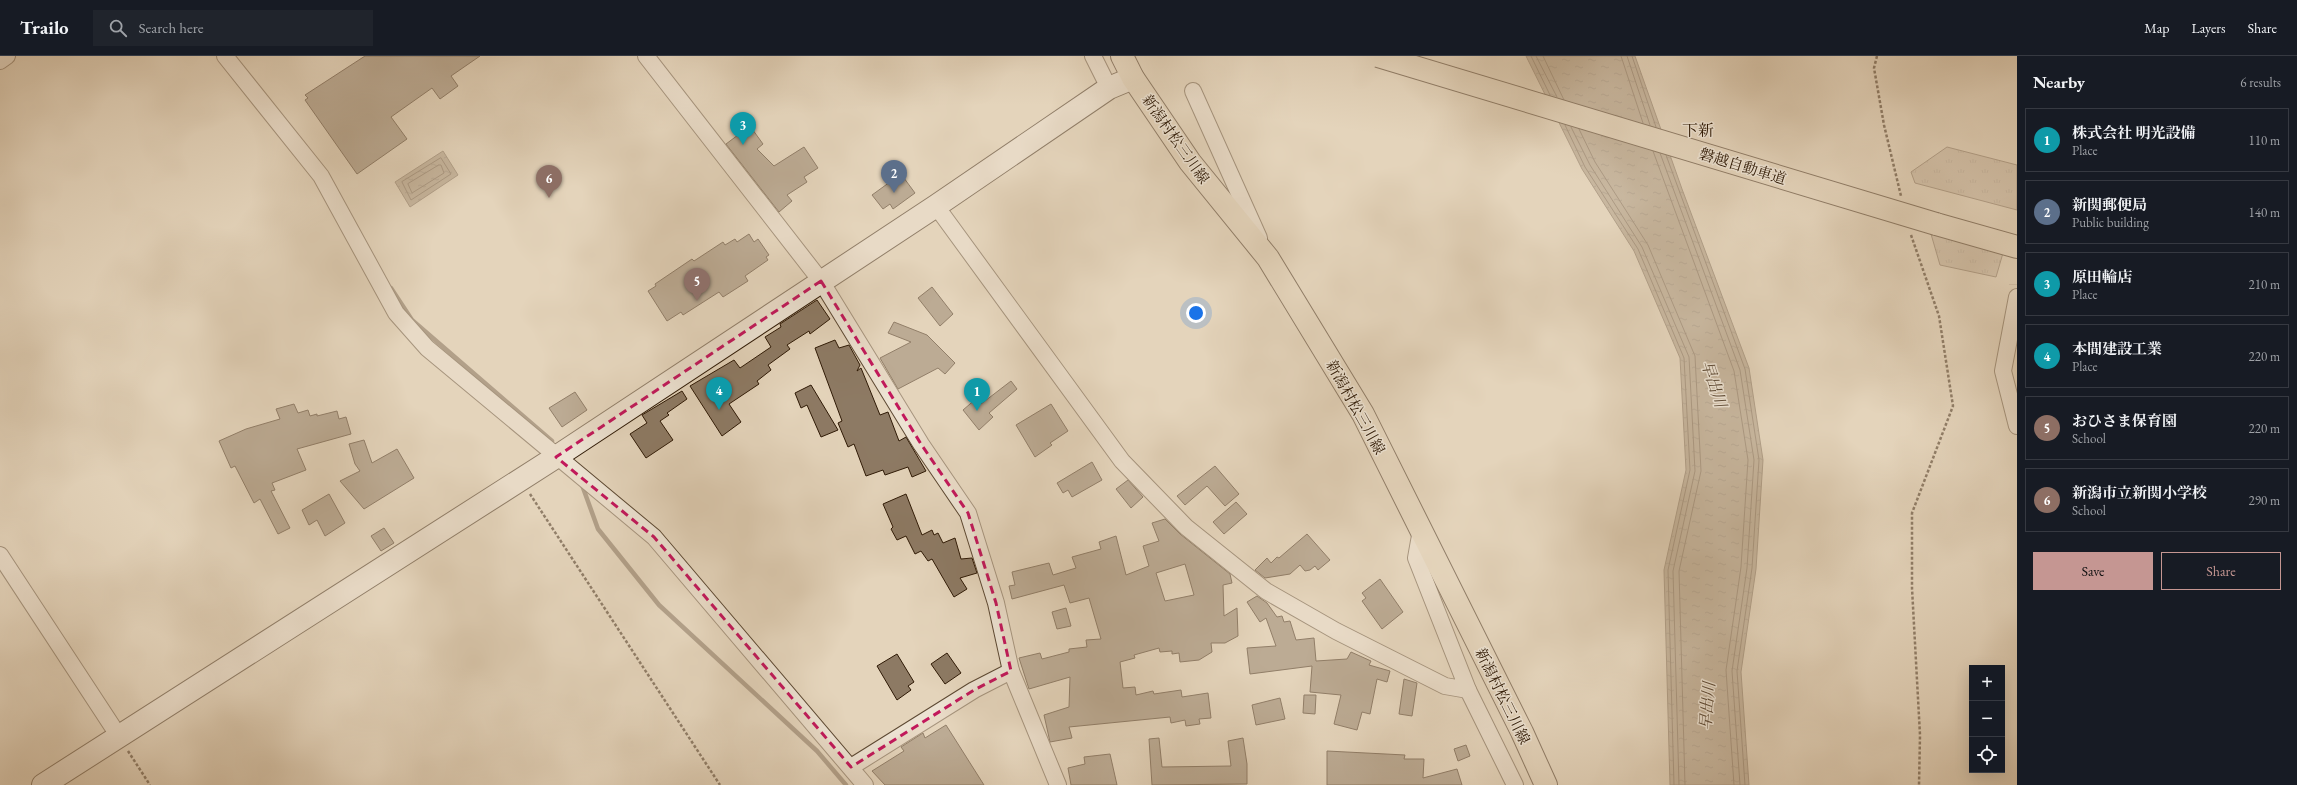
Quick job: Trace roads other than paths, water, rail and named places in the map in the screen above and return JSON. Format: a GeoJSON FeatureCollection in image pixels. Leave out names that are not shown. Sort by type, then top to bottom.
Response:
{"type":"FeatureCollection","features":[{"type":"Feature","properties":{"kind":"main road","name":"新潟村松三川線"},"geometry":{"type":"LineString","coordinates":[[1122,56],[1133,78],[1190,162],[1268,258],[1363,414],[1522,732],[1546,785]]}},
{"type":"Feature","properties":{"kind":"main road","name":"磐越自動車道"},"geometry":{"type":"LineString","coordinates":[[1378,56],[2017,247]]}},
{"type":"Feature","properties":{"kind":"street"},"geometry":{"type":"LineString","coordinates":[[0,61],[7,56]]}},
{"type":"Feature","properties":{"kind":"street"},"geometry":{"type":"LineString","coordinates":[[225,56],[321,176],[396,313],[427,348],[654,537],[865,785]]}},
{"type":"Feature","properties":{"kind":"street"},"geometry":{"type":"LineString","coordinates":[[646,56],[821,281],[921,444],[968,512],[996,603],[1011,671],[1058,785]]}},
{"type":"Feature","properties":{"kind":"street"},"geometry":{"type":"LineString","coordinates":[[1094,56],[1109,88]]}},
{"type":"Feature","properties":{"kind":"street"},"geometry":{"type":"LineString","coordinates":[[43,785],[556,456],[936,206],[1109,88],[1133,78]]}},
{"type":"Feature","properties":{"kind":"street"},"geometry":{"type":"LineString","coordinates":[[1193,91],[1268,258]]}},
{"type":"Feature","properties":{"kind":"street"},"geometry":{"type":"LineString","coordinates":[[936,206],[1122,461],[1186,527],[1266,591],[1336,631],[1445,686],[1468,690]]}},
{"type":"Feature","properties":{"kind":"street"},"geometry":{"type":"LineString","coordinates":[[2017,285],[2017,290]]}},
{"type":"Feature","properties":{"kind":"street"},"geometry":{"type":"LineString","coordinates":[[2017,297],[2003,371],[2017,426]]}},
{"type":"Feature","properties":{"kind":"street"},"geometry":{"type":"LineString","coordinates":[[1421,530],[1416,558],[1468,690],[1515,785]]}},
{"type":"Feature","properties":{"kind":"street"},"geometry":{"type":"LineString","coordinates":[[0,555],[118,736]]}},
{"type":"Feature","properties":{"kind":"street"},"geometry":{"type":"LineString","coordinates":[[850,767],[974,690],[1011,671]]}},
{"type":"Feature","properties":{"kind":"water","name":"早出川"},"geometry":{"type":"Polygon","coordinates":[[[1526,56],[1635,56],[1682,189],[1749,368],[1763,460],[1756,569],[1741,672],[1749,785],[1670,785],[1664,570],[1686,470],[1680,358],[1634,251],[1582,169],[1526,56]]]}},
{"type":"Feature","properties":{"kind":"water"},"geometry":{"type":"Polygon","coordinates":[[[443,151],[458,175],[410,207],[395,182],[443,151]]]}},
{"type":"Feature","properties":{"kind":"waterway"},"geometry":{"type":"LineString","coordinates":[[391,288],[412,320],[552,441]]}},
{"type":"Feature","properties":{"kind":"waterway"},"geometry":{"type":"LineString","coordinates":[[582,485],[598,529],[659,605],[817,751],[846,785]]}},
{"type":"Feature","properties":{"kind":"place","name":"原田輪店"},"geometry":{"type":"Point","coordinates":[743,145]}},
{"type":"Feature","properties":{"kind":"place","name":"新関郵便局"},"geometry":{"type":"Point","coordinates":[894,193]}},
{"type":"Feature","properties":{"kind":"place","name":"新潟市立新関小学校"},"geometry":{"type":"Point","coordinates":[549,198]}},
{"type":"Feature","properties":{"kind":"place","name":"おひさま保育園"},"geometry":{"type":"Point","coordinates":[697,301]}},
{"type":"Feature","properties":{"kind":"place","name":"本間建設工業"},"geometry":{"type":"Point","coordinates":[719,410]}},
{"type":"Feature","properties":{"kind":"place","name":"株式会社 明光設備"},"geometry":{"type":"Point","coordinates":[977,411]}},
{"type":"Feature","properties":{"kind":"district","name":"下新"},"geometry":{"type":"Point","coordinates":[1698,130]}}]}
